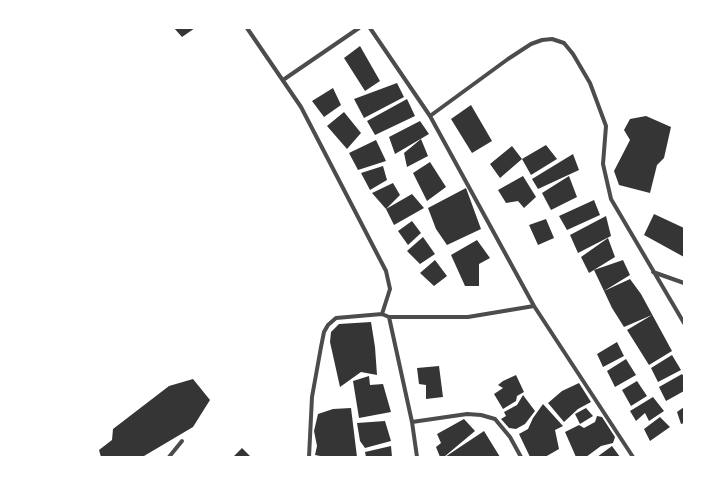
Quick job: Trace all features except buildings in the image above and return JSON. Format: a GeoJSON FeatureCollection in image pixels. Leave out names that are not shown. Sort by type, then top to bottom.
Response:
{"type":"FeatureCollection","features":[{"type":"Feature","properties":{"kind":"street"},"geometry":{"type":"LineString","coordinates":[[247,28],[301,107],[386,271],[390,289],[382,314]]}},
{"type":"Feature","properties":{"kind":"street"},"geometry":{"type":"LineString","coordinates":[[283,80],[359,28]]}},
{"type":"Feature","properties":{"kind":"street"},"geometry":{"type":"LineString","coordinates":[[370,28],[430,116],[534,306],[633,457]]}},
{"type":"Feature","properties":{"kind":"street"},"geometry":{"type":"LineString","coordinates":[[430,116],[531,44],[542,40],[552,39],[564,43],[573,54],[590,83],[606,126],[603,164],[611,199],[684,323]]}},
{"type":"Feature","properties":{"kind":"street"},"geometry":{"type":"LineString","coordinates":[[653,272],[684,283]]}},
{"type":"Feature","properties":{"kind":"street"},"geometry":{"type":"LineString","coordinates":[[309,457],[312,397],[324,332],[328,324],[336,318],[382,314],[390,316],[468,316],[534,306]]}},
{"type":"Feature","properties":{"kind":"street"},"geometry":{"type":"LineString","coordinates":[[390,316],[412,422],[417,457]]}},
{"type":"Feature","properties":{"kind":"street"},"geometry":{"type":"LineString","coordinates":[[412,422],[467,414],[495,419],[510,437],[521,457]]}},
{"type":"Feature","properties":{"kind":"street"},"geometry":{"type":"LineString","coordinates":[[169,457],[182,440]]}}]}
